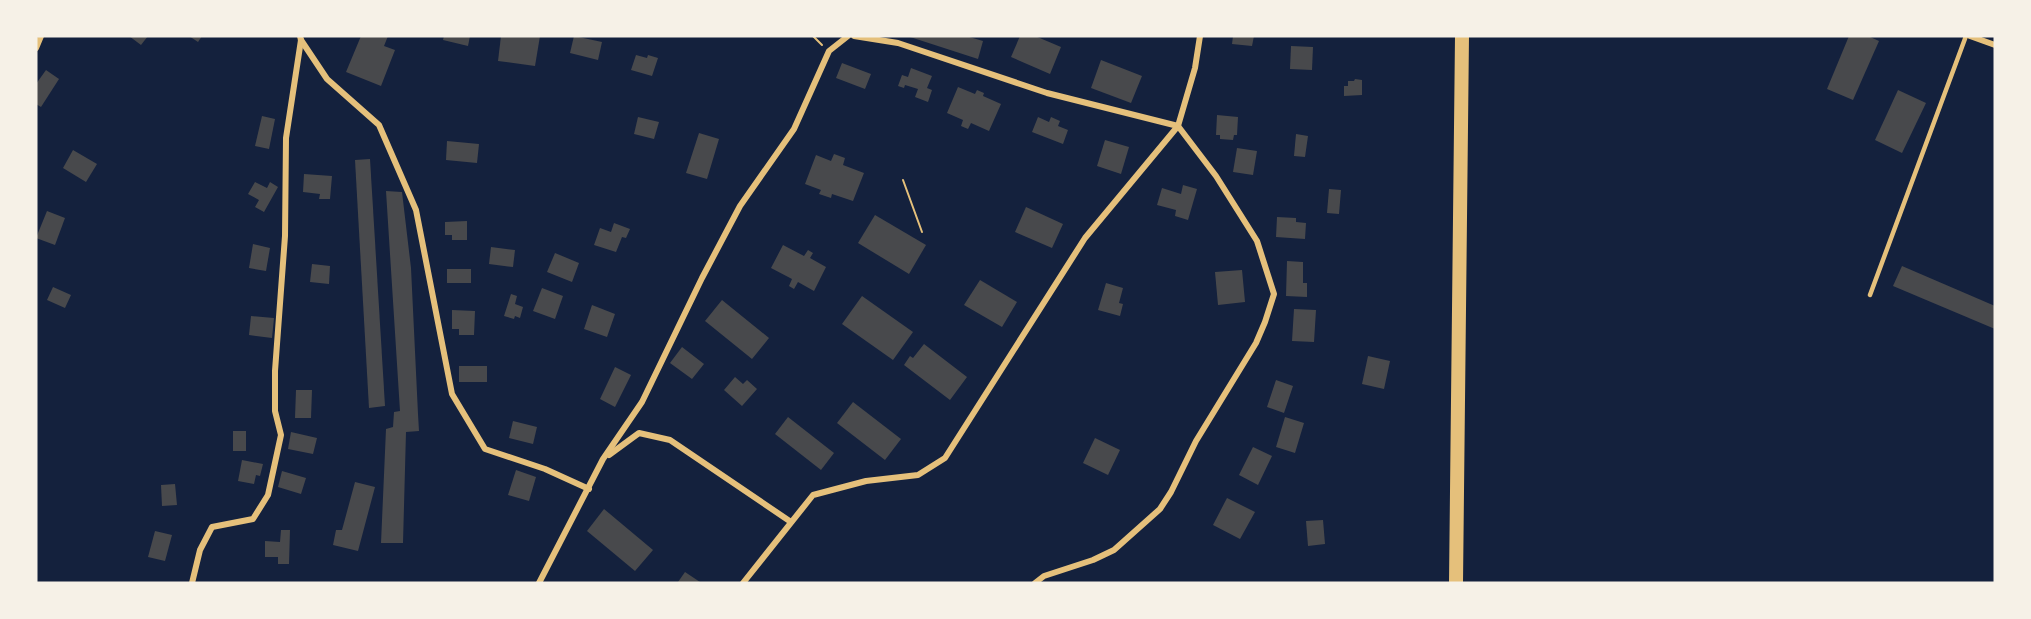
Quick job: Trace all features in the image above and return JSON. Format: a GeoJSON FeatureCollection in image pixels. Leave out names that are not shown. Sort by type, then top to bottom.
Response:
{"type":"FeatureCollection","features":[{"type":"Feature","properties":{"kind":"main road"},"geometry":{"type":"LineString","coordinates":[[1456,583],[1462,36]]}},
{"type":"Feature","properties":{"kind":"street"},"geometry":{"type":"LineString","coordinates":[[36,48],[41,36]]}},
{"type":"Feature","properties":{"kind":"street"},"geometry":{"type":"LineString","coordinates":[[539,583],[603,459],[642,402],[740,206],[795,129],[829,51],[848,36]]}},
{"type":"Feature","properties":{"kind":"street"},"geometry":{"type":"LineString","coordinates":[[854,36],[898,44],[1047,93],[1178,126],[1216,176],[1257,241],[1274,294],[1265,322],[1256,343],[1196,441],[1160,509],[1114,550],[1094,560],[1044,576],[1035,583]]}},
{"type":"Feature","properties":{"kind":"street"},"geometry":{"type":"LineString","coordinates":[[743,583],[813,495],[866,481],[918,475],[945,458],[1085,238],[1178,126],[1195,68],[1200,36]]}},
{"type":"Feature","properties":{"kind":"street"},"geometry":{"type":"LineString","coordinates":[[1970,36],[1995,45]]}},
{"type":"Feature","properties":{"kind":"street"},"geometry":{"type":"LineString","coordinates":[[300,38],[327,79],[379,125],[416,210],[452,394],[485,450],[545,469],[589,489]]}},
{"type":"Feature","properties":{"kind":"street"},"geometry":{"type":"LineString","coordinates":[[192,583],[200,550],[212,527],[253,519],[268,495],[279,445],[280,435],[275,411],[275,371],[285,236],[286,138],[300,38]]}},
{"type":"Feature","properties":{"kind":"street"},"geometry":{"type":"LineString","coordinates":[[603,459],[639,433],[670,440],[791,522]]}},
{"type":"Feature","properties":{"kind":"lane"},"geometry":{"type":"LineString","coordinates":[[1870,295],[1966,36]]}},
{"type":"Feature","properties":{"kind":"path"},"geometry":{"type":"LineString","coordinates":[[903,180],[922,232]]}},
{"type":"Feature","properties":{"kind":"building"},"geometry":{"type":"Polygon","coordinates":[[[129,36],[148,36],[141,45],[129,36]]]}},
{"type":"Feature","properties":{"kind":"building"},"geometry":{"type":"Polygon","coordinates":[[[189,36],[202,36],[198,42],[189,36]]]}},
{"type":"Feature","properties":{"kind":"building"},"geometry":{"type":"Polygon","coordinates":[[[361,36],[388,36],[384,46],[395,50],[381,86],[346,72],[361,36]]]}},
{"type":"Feature","properties":{"kind":"building"},"geometry":{"type":"Polygon","coordinates":[[[444,36],[470,36],[468,46],[443,40],[444,36]]]}},
{"type":"Feature","properties":{"kind":"building"},"geometry":{"type":"Polygon","coordinates":[[[501,36],[540,36],[535,66],[498,61],[501,36]]]}},
{"type":"Feature","properties":{"kind":"building"},"geometry":{"type":"Polygon","coordinates":[[[574,36],[602,42],[598,60],[570,53],[574,36]]]}},
{"type":"Feature","properties":{"kind":"building"},"geometry":{"type":"Polygon","coordinates":[[[907,36],[966,36],[983,41],[978,59],[907,36]]]}},
{"type":"Feature","properties":{"kind":"building"},"geometry":{"type":"Polygon","coordinates":[[[1020,36],[1035,36],[1061,47],[1050,74],[1011,57],[1020,36]]]}},
{"type":"Feature","properties":{"kind":"building"},"geometry":{"type":"Polygon","coordinates":[[[1233,36],[1254,36],[1252,46],[1232,44],[1233,36]]]}},
{"type":"Feature","properties":{"kind":"building"},"geometry":{"type":"Polygon","coordinates":[[[1849,36],[1868,36],[1879,41],[1853,100],[1827,89],[1849,36]]]}},
{"type":"Feature","properties":{"kind":"building"},"geometry":{"type":"Polygon","coordinates":[[[1291,46],[1313,47],[1312,70],[1290,69],[1291,46]]]}},
{"type":"Feature","properties":{"kind":"building"},"geometry":{"type":"Polygon","coordinates":[[[636,55],[658,58],[652,76],[631,70],[636,55]]]}},
{"type":"Feature","properties":{"kind":"building"},"geometry":{"type":"Polygon","coordinates":[[[1101,60],[1142,76],[1131,103],[1091,88],[1101,60]]]}},
{"type":"Feature","properties":{"kind":"building"},"geometry":{"type":"Polygon","coordinates":[[[842,63],[871,74],[865,89],[836,78],[842,63]]]}},
{"type":"Feature","properties":{"kind":"building"},"geometry":{"type":"Polygon","coordinates":[[[911,68],[932,76],[927,88],[932,90],[928,102],[915,97],[918,89],[905,85],[904,88],[898,86],[902,75],[908,77],[911,68]]]}},
{"type":"Feature","properties":{"kind":"building"},"geometry":{"type":"Polygon","coordinates":[[[46,70],[59,79],[41,107],[36,104],[36,84],[46,70]]]}},
{"type":"Feature","properties":{"kind":"building"},"geometry":{"type":"Polygon","coordinates":[[[1362,80],[1362,95],[1344,96],[1344,86],[1348,86],[1348,81],[1362,80]]]}},
{"type":"Feature","properties":{"kind":"building"},"geometry":{"type":"Polygon","coordinates":[[[958,87],[975,94],[977,90],[984,93],[983,96],[1001,104],[989,131],[971,123],[968,129],[961,126],[963,120],[947,113],[958,87]]]}},
{"type":"Feature","properties":{"kind":"building"},"geometry":{"type":"Polygon","coordinates":[[[1898,90],[1926,103],[1902,153],[1875,140],[1898,90]]]}},
{"type":"Feature","properties":{"kind":"building"},"geometry":{"type":"Polygon","coordinates":[[[1217,115],[1238,117],[1237,135],[1234,135],[1233,140],[1220,139],[1220,135],[1216,135],[1217,115]]]}},
{"type":"Feature","properties":{"kind":"building"},"geometry":{"type":"Polygon","coordinates":[[[262,116],[275,119],[269,149],[255,146],[262,116]]]}},
{"type":"Feature","properties":{"kind":"building"},"geometry":{"type":"Polygon","coordinates":[[[638,117],[659,122],[654,139],[634,134],[638,117]]]}},
{"type":"Feature","properties":{"kind":"building"},"geometry":{"type":"Polygon","coordinates":[[[1038,117],[1049,122],[1051,117],[1060,121],[1058,126],[1068,130],[1063,144],[1032,132],[1038,117]]]}},
{"type":"Feature","properties":{"kind":"building"},"geometry":{"type":"Polygon","coordinates":[[[699,133],[719,139],[707,179],[686,173],[699,133]]]}},
{"type":"Feature","properties":{"kind":"building"},"geometry":{"type":"Polygon","coordinates":[[[1296,134],[1308,136],[1305,157],[1294,156],[1296,134]]]}},
{"type":"Feature","properties":{"kind":"building"},"geometry":{"type":"Polygon","coordinates":[[[1105,140],[1129,147],[1121,174],[1097,166],[1105,140]]]}},
{"type":"Feature","properties":{"kind":"building"},"geometry":{"type":"Polygon","coordinates":[[[447,141],[479,144],[477,163],[446,160],[447,141]]]}},
{"type":"Feature","properties":{"kind":"building"},"geometry":{"type":"Polygon","coordinates":[[[1237,148],[1257,151],[1253,175],[1233,172],[1237,148]]]}},
{"type":"Feature","properties":{"kind":"building"},"geometry":{"type":"Polygon","coordinates":[[[73,150],[97,164],[86,182],[63,168],[73,150]]]}},
{"type":"Feature","properties":{"kind":"building"},"geometry":{"type":"Polygon","coordinates":[[[834,154],[845,158],[843,165],[864,173],[853,201],[832,194],[831,198],[819,194],[821,190],[805,184],[816,155],[831,161],[834,154]]]}},
{"type":"Feature","properties":{"kind":"building"},"geometry":{"type":"Polygon","coordinates":[[[370,159],[385,406],[369,408],[355,160],[370,159]]]}},
{"type":"Feature","properties":{"kind":"building"},"geometry":{"type":"Polygon","coordinates":[[[304,174],[332,176],[330,199],[319,199],[320,194],[303,192],[304,174]]]}},
{"type":"Feature","properties":{"kind":"building"},"geometry":{"type":"Polygon","coordinates":[[[255,182],[267,188],[270,182],[278,187],[264,212],[255,207],[259,200],[248,194],[255,182]]]}},
{"type":"Feature","properties":{"kind":"building"},"geometry":{"type":"Polygon","coordinates":[[[1183,185],[1197,189],[1188,220],[1175,216],[1176,210],[1157,205],[1162,188],[1181,194],[1183,185]]]}},
{"type":"Feature","properties":{"kind":"building"},"geometry":{"type":"Polygon","coordinates":[[[1329,189],[1341,190],[1339,214],[1327,213],[1329,189]]]}},
{"type":"Feature","properties":{"kind":"building"},"geometry":{"type":"Polygon","coordinates":[[[386,191],[402,192],[411,268],[419,431],[406,432],[403,543],[381,543],[386,429],[393,427],[394,412],[400,411],[386,191]]]}},
{"type":"Feature","properties":{"kind":"building"},"geometry":{"type":"Polygon","coordinates":[[[1026,207],[1063,224],[1052,248],[1015,232],[1026,207]]]}},
{"type":"Feature","properties":{"kind":"building"},"geometry":{"type":"Polygon","coordinates":[[[47,211],[65,218],[55,245],[36,238],[47,211]]]}},
{"type":"Feature","properties":{"kind":"building"},"geometry":{"type":"Polygon","coordinates":[[[875,215],[926,245],[909,274],[858,243],[875,215]]]}},
{"type":"Feature","properties":{"kind":"building"},"geometry":{"type":"Polygon","coordinates":[[[1277,217],[1296,218],[1296,222],[1306,223],[1305,239],[1276,237],[1277,217]]]}},
{"type":"Feature","properties":{"kind":"building"},"geometry":{"type":"Polygon","coordinates":[[[467,221],[467,240],[452,240],[452,235],[445,235],[445,222],[467,221]]]}},
{"type":"Feature","properties":{"kind":"building"},"geometry":{"type":"Polygon","coordinates":[[[614,223],[630,229],[626,238],[622,237],[616,252],[594,245],[600,228],[611,232],[614,223]]]}},
{"type":"Feature","properties":{"kind":"building"},"geometry":{"type":"Polygon","coordinates":[[[253,244],[270,248],[266,271],[249,268],[253,244]]]}},
{"type":"Feature","properties":{"kind":"building"},"geometry":{"type":"Polygon","coordinates":[[[783,245],[804,256],[808,250],[813,253],[810,258],[826,267],[814,291],[798,282],[794,289],[789,286],[792,279],[771,268],[783,245]]]}},
{"type":"Feature","properties":{"kind":"building"},"geometry":{"type":"Polygon","coordinates":[[[491,247],[515,250],[513,267],[489,264],[491,247]]]}},
{"type":"Feature","properties":{"kind":"building"},"geometry":{"type":"Polygon","coordinates":[[[555,253],[579,263],[572,282],[547,272],[555,253]]]}},
{"type":"Feature","properties":{"kind":"building"},"geometry":{"type":"Polygon","coordinates":[[[1287,261],[1303,262],[1303,283],[1307,283],[1307,297],[1286,296],[1287,261]]]}},
{"type":"Feature","properties":{"kind":"building"},"geometry":{"type":"Polygon","coordinates":[[[312,264],[330,266],[329,284],[310,282],[312,264]]]}},
{"type":"Feature","properties":{"kind":"building"},"geometry":{"type":"Polygon","coordinates":[[[1902,266],[1995,306],[1995,329],[1893,286],[1902,266]]]}},
{"type":"Feature","properties":{"kind":"building"},"geometry":{"type":"Polygon","coordinates":[[[447,269],[471,269],[471,283],[447,283],[447,269]]]}},
{"type":"Feature","properties":{"kind":"building"},"geometry":{"type":"Polygon","coordinates":[[[1242,270],[1245,302],[1218,305],[1215,272],[1242,270]]]}},
{"type":"Feature","properties":{"kind":"building"},"geometry":{"type":"Polygon","coordinates":[[[980,280],[1017,302],[1002,327],[964,305],[980,280]]]}},
{"type":"Feature","properties":{"kind":"building"},"geometry":{"type":"Polygon","coordinates":[[[1106,283],[1123,288],[1119,303],[1123,304],[1120,316],[1098,310],[1106,283]]]}},
{"type":"Feature","properties":{"kind":"building"},"geometry":{"type":"Polygon","coordinates":[[[53,287],[71,295],[65,308],[47,300],[53,287]]]}},
{"type":"Feature","properties":{"kind":"building"},"geometry":{"type":"Polygon","coordinates":[[[542,288],[563,296],[555,319],[533,311],[542,288]]]}},
{"type":"Feature","properties":{"kind":"building"},"geometry":{"type":"Polygon","coordinates":[[[511,294],[517,296],[515,304],[523,307],[520,318],[504,316],[511,294]]]}},
{"type":"Feature","properties":{"kind":"building"},"geometry":{"type":"Polygon","coordinates":[[[862,296],[913,332],[893,360],[842,324],[862,296]]]}},
{"type":"Feature","properties":{"kind":"building"},"geometry":{"type":"Polygon","coordinates":[[[722,300],[769,338],[752,359],[705,321],[722,300]]]}},
{"type":"Feature","properties":{"kind":"building"},"geometry":{"type":"Polygon","coordinates":[[[592,305],[615,314],[607,337],[584,329],[592,305]]]}},
{"type":"Feature","properties":{"kind":"building"},"geometry":{"type":"Polygon","coordinates":[[[1294,309],[1316,310],[1314,342],[1292,341],[1294,309]]]}},
{"type":"Feature","properties":{"kind":"building"},"geometry":{"type":"Polygon","coordinates":[[[452,310],[475,311],[474,335],[459,335],[459,329],[452,329],[452,310]]]}},
{"type":"Feature","properties":{"kind":"building"},"geometry":{"type":"Polygon","coordinates":[[[251,316],[274,318],[272,338],[249,335],[251,316]]]}},
{"type":"Feature","properties":{"kind":"building"},"geometry":{"type":"Polygon","coordinates":[[[924,344],[967,377],[950,400],[904,365],[910,356],[913,358],[924,344]]]}},
{"type":"Feature","properties":{"kind":"building"},"geometry":{"type":"Polygon","coordinates":[[[682,347],[704,364],[692,379],[670,363],[682,347]]]}},
{"type":"Feature","properties":{"kind":"building"},"geometry":{"type":"Polygon","coordinates":[[[1368,356],[1390,361],[1384,389],[1362,384],[1368,356]]]}},
{"type":"Feature","properties":{"kind":"building"},"geometry":{"type":"Polygon","coordinates":[[[459,366],[487,366],[487,382],[459,382],[459,366]]]}},
{"type":"Feature","properties":{"kind":"building"},"geometry":{"type":"Polygon","coordinates":[[[615,367],[631,375],[615,407],[600,399],[615,367]]]}},
{"type":"Feature","properties":{"kind":"building"},"geometry":{"type":"Polygon","coordinates":[[[735,377],[743,384],[747,380],[757,389],[742,406],[724,390],[735,377]]]}},
{"type":"Feature","properties":{"kind":"building"},"geometry":{"type":"Polygon","coordinates":[[[1276,380],[1293,386],[1284,413],[1267,407],[1276,380]]]}},
{"type":"Feature","properties":{"kind":"building"},"geometry":{"type":"Polygon","coordinates":[[[296,390],[312,390],[311,418],[295,418],[296,390]]]}},
{"type":"Feature","properties":{"kind":"building"},"geometry":{"type":"Polygon","coordinates":[[[853,402],[901,439],[885,460],[837,423],[853,402]]]}},
{"type":"Feature","properties":{"kind":"building"},"geometry":{"type":"Polygon","coordinates":[[[788,417],[834,453],[821,470],[775,434],[788,417]]]}},
{"type":"Feature","properties":{"kind":"building"},"geometry":{"type":"Polygon","coordinates":[[[1285,417],[1304,423],[1295,453],[1276,447],[1285,417]]]}},
{"type":"Feature","properties":{"kind":"building"},"geometry":{"type":"Polygon","coordinates":[[[513,421],[537,427],[533,444],[509,438],[513,421]]]}},
{"type":"Feature","properties":{"kind":"building"},"geometry":{"type":"Polygon","coordinates":[[[233,431],[246,431],[246,451],[233,451],[233,431]]]}},
{"type":"Feature","properties":{"kind":"building"},"geometry":{"type":"Polygon","coordinates":[[[291,432],[317,438],[313,454],[288,449],[291,432]]]}},
{"type":"Feature","properties":{"kind":"building"},"geometry":{"type":"Polygon","coordinates":[[[1095,438],[1120,450],[1108,475],[1083,463],[1095,438]]]}},
{"type":"Feature","properties":{"kind":"building"},"geometry":{"type":"Polygon","coordinates":[[[1253,447],[1272,456],[1258,485],[1239,475],[1253,447]]]}},
{"type":"Feature","properties":{"kind":"building"},"geometry":{"type":"Polygon","coordinates":[[[242,460],[263,464],[260,476],[256,475],[254,484],[238,481],[242,460]]]}},
{"type":"Feature","properties":{"kind":"building"},"geometry":{"type":"Polygon","coordinates":[[[516,470],[536,477],[529,501],[508,495],[516,470]]]}},
{"type":"Feature","properties":{"kind":"building"},"geometry":{"type":"Polygon","coordinates":[[[282,471],[306,478],[301,494],[278,487],[282,471]]]}},
{"type":"Feature","properties":{"kind":"building"},"geometry":{"type":"Polygon","coordinates":[[[355,482],[375,487],[358,551],[333,545],[336,530],[342,530],[355,482]]]}},
{"type":"Feature","properties":{"kind":"building"},"geometry":{"type":"Polygon","coordinates":[[[175,484],[177,505],[162,506],[161,485],[175,484]]]}},
{"type":"Feature","properties":{"kind":"building"},"geometry":{"type":"Polygon","coordinates":[[[1227,498],[1255,512],[1240,539],[1213,525],[1227,498]]]}},
{"type":"Feature","properties":{"kind":"building"},"geometry":{"type":"Polygon","coordinates":[[[604,509],[653,550],[635,571],[587,531],[604,509]]]}},
{"type":"Feature","properties":{"kind":"building"},"geometry":{"type":"Polygon","coordinates":[[[1323,520],[1325,544],[1308,546],[1306,521],[1323,520]]]}},
{"type":"Feature","properties":{"kind":"building"},"geometry":{"type":"Polygon","coordinates":[[[281,530],[290,530],[289,564],[278,564],[278,557],[265,557],[265,541],[280,542],[281,530]]]}},
{"type":"Feature","properties":{"kind":"building"},"geometry":{"type":"Polygon","coordinates":[[[155,531],[172,535],[165,561],[148,557],[155,531]]]}},
{"type":"Feature","properties":{"kind":"building"},"geometry":{"type":"Polygon","coordinates":[[[685,572],[700,582],[678,582],[685,572]]]}}]}
